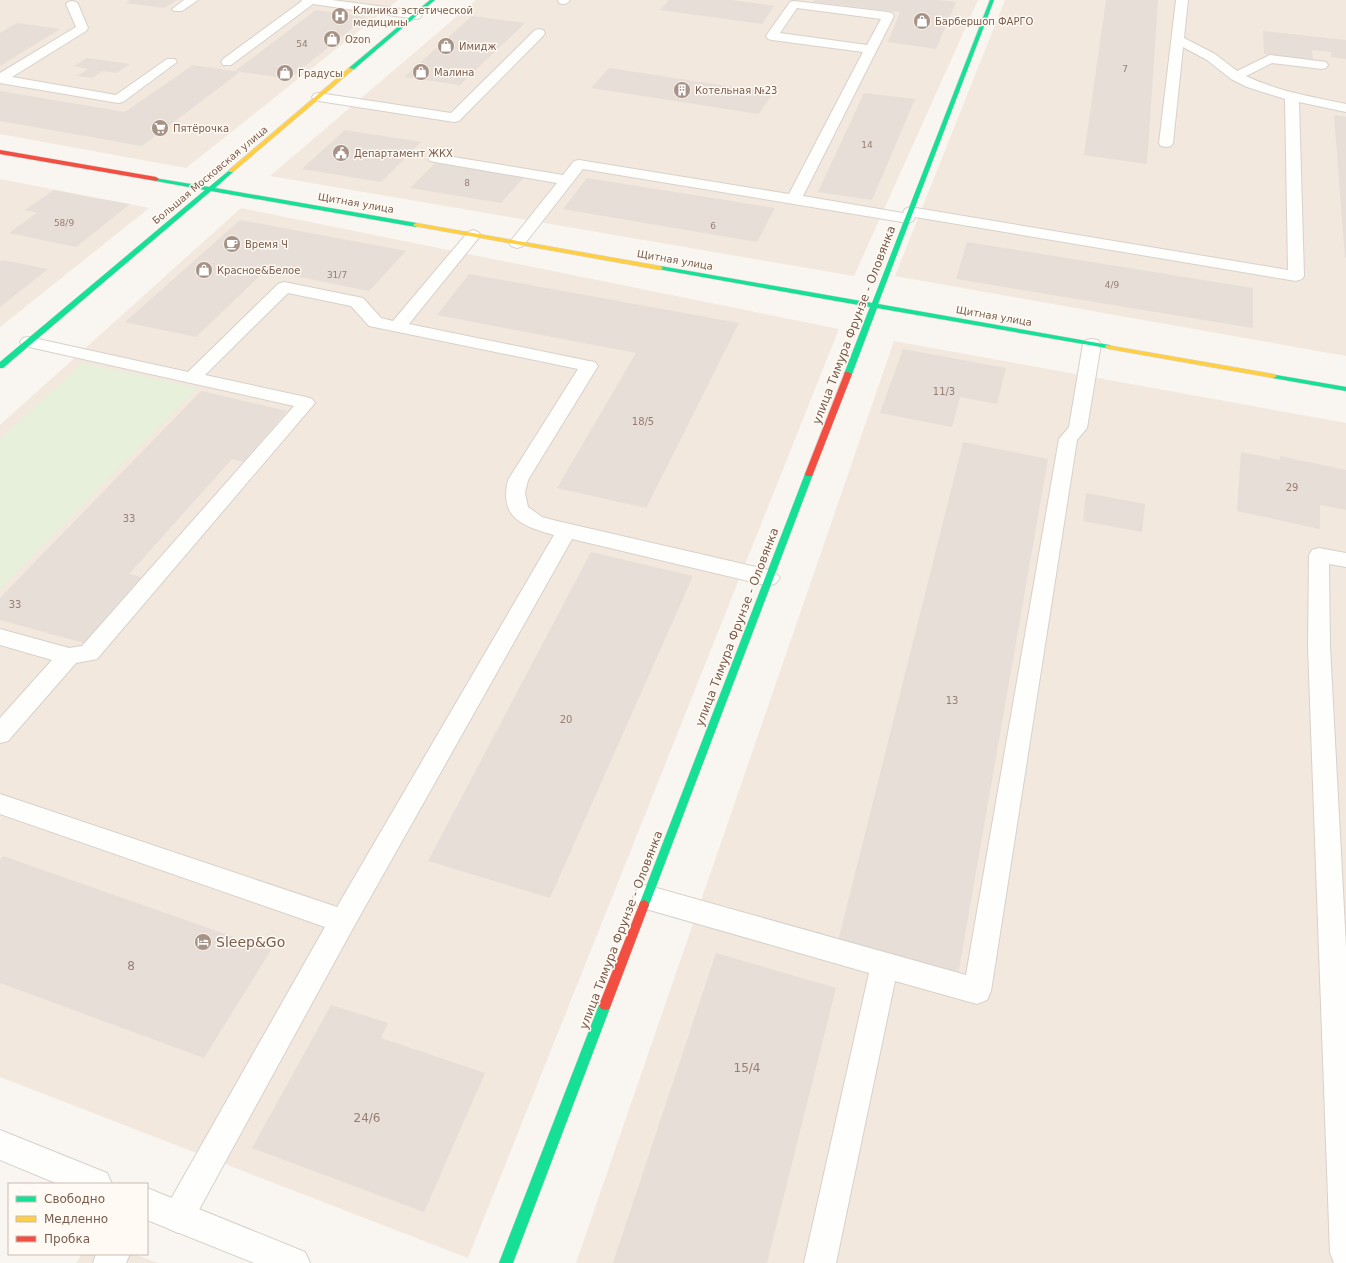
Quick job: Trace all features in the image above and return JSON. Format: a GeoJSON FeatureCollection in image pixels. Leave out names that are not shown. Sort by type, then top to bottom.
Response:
{"type":"FeatureCollection","features":[{"type":"Feature","properties":{"kind":"street"},"geometry":{"type":"LineString","coordinates":[[178,9],[192,0]]}},
{"type":"Feature","properties":{"kind":"street"},"geometry":{"type":"LineString","coordinates":[[307,0],[416,15]]}},
{"type":"Feature","properties":{"kind":"street"},"geometry":{"type":"LineString","coordinates":[[227,62],[310,0]]}},
{"type":"Feature","properties":{"kind":"street","name":"Большая Московская улица"},"geometry":{"type":"LineString","coordinates":[[0,366],[433,0]]}},
{"type":"Feature","properties":{"kind":"street","name":"улица Тимура Фрунзе - Оловянка"},"geometry":{"type":"LineString","coordinates":[[506,1263],[992,0]]}},
{"type":"Feature","properties":{"kind":"street"},"geometry":{"type":"LineString","coordinates":[[1166,144],[1182,0]]}},
{"type":"Feature","properties":{"kind":"street"},"geometry":{"type":"LineString","coordinates":[[0,79],[82,28],[72,4]]}},
{"type":"Feature","properties":{"kind":"street"},"geometry":{"type":"LineString","coordinates":[[794,199],[888,16],[794,4],[772,36],[871,49]]}},
{"type":"Feature","properties":{"kind":"street"},"geometry":{"type":"LineString","coordinates":[[319,97],[454,118],[539,33]]}},
{"type":"Feature","properties":{"kind":"street"},"geometry":{"type":"LineString","coordinates":[[1178,40],[1211,57],[1236,76],[1252,84],[1292,97],[1346,108]]}},
{"type":"Feature","properties":{"kind":"street"},"geometry":{"type":"LineString","coordinates":[[1236,76],[1270,59],[1322,65]]}},
{"type":"Feature","properties":{"kind":"street"},"geometry":{"type":"LineString","coordinates":[[0,79],[118,99],[172,62]]}},
{"type":"Feature","properties":{"kind":"street"},"geometry":{"type":"LineString","coordinates":[[517,243],[580,164],[794,199],[909,215],[1296,276],[1292,97]]}},
{"type":"Feature","properties":{"kind":"street","name":"Щитная улица"},"geometry":{"type":"LineString","coordinates":[[0,152],[1346,389]]}},
{"type":"Feature","properties":{"kind":"street"},"geometry":{"type":"LineString","coordinates":[[435,158],[567,180]]}},
{"type":"Feature","properties":{"kind":"street"},"geometry":{"type":"LineString","coordinates":[[397,328],[473,235]]}},
{"type":"Feature","properties":{"kind":"street"},"geometry":{"type":"LineString","coordinates":[[192,378],[284,288],[357,302],[375,322],[397,328],[589,366],[518,480],[514,490],[514,501],[520,512],[533,522],[566,531],[769,578]]}},
{"type":"Feature","properties":{"kind":"street"},"geometry":{"type":"LineString","coordinates":[[0,637],[69,656],[89,653],[306,403],[29,342]]}},
{"type":"Feature","properties":{"kind":"street"},"geometry":{"type":"LineString","coordinates":[[646,897],[977,991],[1068,439],[1078,428],[1092,344]]}},
{"type":"Feature","properties":{"kind":"street"},"geometry":{"type":"LineString","coordinates":[[178,1217],[343,921],[566,531]]}},
{"type":"Feature","properties":{"kind":"street"},"geometry":{"type":"LineString","coordinates":[[1346,560],[1319,555],[1319,655],[1346,1253]]}},
{"type":"Feature","properties":{"kind":"street"},"geometry":{"type":"LineString","coordinates":[[0,734],[69,656]]}},
{"type":"Feature","properties":{"kind":"street"},"geometry":{"type":"LineString","coordinates":[[0,804],[343,921]]}},
{"type":"Feature","properties":{"kind":"street"},"geometry":{"type":"LineString","coordinates":[[820,1263],[886,965]]}},
{"type":"Feature","properties":{"kind":"street"},"geometry":{"type":"LineString","coordinates":[[0,1145],[94,1183]]}},
{"type":"Feature","properties":{"kind":"street"},"geometry":{"type":"LineString","coordinates":[[148,1204],[294,1263]]}},
{"type":"Feature","properties":{"kind":"shaded area"},"geometry":{"type":"Polygon","coordinates":[[[0,0],[398,0],[186,168],[0,134],[0,0]]]}},
{"type":"Feature","properties":{"kind":"shaded area"},"geometry":{"type":"Polygon","coordinates":[[[476,0],[978,0],[854,276],[270,176],[476,0]]]}},
{"type":"Feature","properties":{"kind":"shaded area"},"geometry":{"type":"Polygon","coordinates":[[[1005,0],[1346,0],[1346,356],[895,276],[1005,0]]]}},
{"type":"Feature","properties":{"kind":"shaded area"},"geometry":{"type":"Polygon","coordinates":[[[0,179],[149,208],[0,327],[0,179]]]}},
{"type":"Feature","properties":{"kind":"shaded area"},"geometry":{"type":"Polygon","coordinates":[[[241,208],[839,329],[468,1258],[0,1077],[0,425],[241,208]]]}},
{"type":"Feature","properties":{"kind":"shaded area"},"geometry":{"type":"Polygon","coordinates":[[[894,341],[1346,423],[1346,1263],[576,1263],[894,341]]]}},
{"type":"Feature","properties":{"kind":"shaded area"},"geometry":{"type":"Polygon","coordinates":[[[81,1255],[137,1255],[158,1263],[76,1263],[81,1255]]]}},
{"type":"Feature","properties":{"kind":"green space"},"geometry":{"type":"Polygon","coordinates":[[[82,363],[197,388],[0,589],[0,439],[82,363]]]}},
{"type":"Feature","properties":{"kind":"building"},"geometry":{"type":"Polygon","coordinates":[[[130,0],[177,0],[164,8],[126,3],[130,0]]]}},
{"type":"Feature","properties":{"kind":"building"},"geometry":{"type":"Polygon","coordinates":[[[669,0],[731,0],[774,6],[762,24],[660,10],[669,0]]]}},
{"type":"Feature","properties":{"kind":"building","name":"Барбершоп ФАРГО"},"geometry":{"type":"Polygon","coordinates":[[[814,0],[937,0],[956,2],[936,49],[888,42],[900,12],[813,2],[814,0]]]}},
{"type":"Feature","properties":{"kind":"building"},"geometry":{"type":"Polygon","coordinates":[[[1106,0],[1158,0],[1147,164],[1084,155],[1106,0]]]}},
{"type":"Feature","properties":{"kind":"building"},"geometry":{"type":"Polygon","coordinates":[[[316,10],[366,17],[289,79],[235,71],[316,10]]]}},
{"type":"Feature","properties":{"kind":"building"},"geometry":{"type":"Polygon","coordinates":[[[472,16],[525,23],[460,85],[404,77],[472,16]]]}},
{"type":"Feature","properties":{"kind":"building"},"geometry":{"type":"Polygon","coordinates":[[[17,23],[60,29],[0,66],[0,33],[17,23]]]}},
{"type":"Feature","properties":{"kind":"building"},"geometry":{"type":"Polygon","coordinates":[[[1263,31],[1346,40],[1346,59],[1331,57],[1331,52],[1312,50],[1313,60],[1264,54],[1263,31]]]}},
{"type":"Feature","properties":{"kind":"building"},"geometry":{"type":"Polygon","coordinates":[[[87,58],[130,64],[116,73],[103,71],[92,78],[77,76],[88,69],[74,66],[87,58]]]}},
{"type":"Feature","properties":{"kind":"building"},"geometry":{"type":"Polygon","coordinates":[[[193,65],[240,72],[142,146],[0,121],[0,91],[125,112],[193,65]]]}},
{"type":"Feature","properties":{"kind":"building","name":"Котельная №23"},"geometry":{"type":"Polygon","coordinates":[[[609,68],[773,93],[759,114],[591,88],[609,68]]]}},
{"type":"Feature","properties":{"kind":"building"},"geometry":{"type":"Polygon","coordinates":[[[864,93],[915,99],[872,200],[818,192],[864,93]]]}},
{"type":"Feature","properties":{"kind":"building"},"geometry":{"type":"Polygon","coordinates":[[[1334,115],[1346,117],[1346,258],[1345,258],[1334,115]]]}},
{"type":"Feature","properties":{"kind":"building"},"geometry":{"type":"Polygon","coordinates":[[[345,130],[421,142],[381,182],[302,169],[345,130]]]}},
{"type":"Feature","properties":{"kind":"building"},"geometry":{"type":"Polygon","coordinates":[[[435,163],[524,177],[501,203],[410,188],[435,163]]]}},
{"type":"Feature","properties":{"kind":"building"},"geometry":{"type":"Polygon","coordinates":[[[587,178],[775,208],[757,242],[563,209],[587,178]]]}},
{"type":"Feature","properties":{"kind":"building"},"geometry":{"type":"Polygon","coordinates":[[[54,190],[130,204],[76,247],[9,233],[37,213],[25,210],[54,190]]]}},
{"type":"Feature","properties":{"kind":"building"},"geometry":{"type":"Polygon","coordinates":[[[240,220],[406,251],[369,291],[266,270],[196,337],[125,322],[240,220]]]}},
{"type":"Feature","properties":{"kind":"building"},"geometry":{"type":"Polygon","coordinates":[[[967,242],[1253,288],[1253,328],[956,279],[967,242]]]}},
{"type":"Feature","properties":{"kind":"building"},"geometry":{"type":"Polygon","coordinates":[[[2,260],[48,269],[0,307],[0,262],[2,260]]]}},
{"type":"Feature","properties":{"kind":"building"},"geometry":{"type":"Polygon","coordinates":[[[469,274],[739,323],[646,508],[557,488],[636,353],[437,315],[469,274]]]}},
{"type":"Feature","properties":{"kind":"building"},"geometry":{"type":"Polygon","coordinates":[[[903,349],[1006,368],[997,404],[960,397],[952,427],[880,413],[903,349]]]}},
{"type":"Feature","properties":{"kind":"building"},"geometry":{"type":"Polygon","coordinates":[[[201,391],[287,411],[243,462],[232,459],[129,574],[141,577],[84,643],[0,620],[0,598],[201,391]]]}},
{"type":"Feature","properties":{"kind":"building"},"geometry":{"type":"Polygon","coordinates":[[[963,442],[1048,459],[958,975],[838,941],[963,442]]]}},
{"type":"Feature","properties":{"kind":"building"},"geometry":{"type":"Polygon","coordinates":[[[1241,452],[1280,460],[1280,456],[1346,470],[1346,510],[1320,505],[1320,529],[1237,511],[1241,452]]]}},
{"type":"Feature","properties":{"kind":"building"},"geometry":{"type":"Polygon","coordinates":[[[1086,493],[1145,504],[1142,532],[1083,521],[1086,493]]]}},
{"type":"Feature","properties":{"kind":"building"},"geometry":{"type":"Polygon","coordinates":[[[591,552],[693,576],[550,898],[428,861],[591,552]]]}},
{"type":"Feature","properties":{"kind":"building"},"geometry":{"type":"Polygon","coordinates":[[[3,856],[271,950],[204,1058],[0,983],[0,860],[3,856]]]}},
{"type":"Feature","properties":{"kind":"building"},"geometry":{"type":"Polygon","coordinates":[[[716,953],[836,988],[767,1263],[613,1263],[716,953]]]}},
{"type":"Feature","properties":{"kind":"building"},"geometry":{"type":"Polygon","coordinates":[[[331,1005],[388,1023],[381,1038],[485,1073],[424,1212],[252,1148],[331,1005]]]}},
{"type":"Feature","properties":{"kind":"traffic: fast"},"geometry":{"type":"LineString","coordinates":[[351,69],[433,0]]}},
{"type":"Feature","properties":{"kind":"traffic: fast"},"geometry":{"type":"LineString","coordinates":[[848,374],[992,0]]}},
{"type":"Feature","properties":{"kind":"traffic: fast"},"geometry":{"type":"LineString","coordinates":[[0,366],[231,171]]}},
{"type":"Feature","properties":{"kind":"traffic: fast"},"geometry":{"type":"LineString","coordinates":[[156,179],[416,225]]}},
{"type":"Feature","properties":{"kind":"traffic: fast"},"geometry":{"type":"LineString","coordinates":[[660,268],[1109,347]]}},
{"type":"Feature","properties":{"kind":"traffic: fast"},"geometry":{"type":"LineString","coordinates":[[1273,376],[1346,389]]}},
{"type":"Feature","properties":{"kind":"traffic: fast"},"geometry":{"type":"LineString","coordinates":[[644,905],[809,474]]}},
{"type":"Feature","properties":{"kind":"traffic: fast"},"geometry":{"type":"LineString","coordinates":[[506,1263],[605,1005]]}},
{"type":"Feature","properties":{"kind":"traffic: slow"},"geometry":{"type":"LineString","coordinates":[[231,171],[351,69]]}},
{"type":"Feature","properties":{"kind":"traffic: slow"},"geometry":{"type":"LineString","coordinates":[[416,225],[660,268]]}},
{"type":"Feature","properties":{"kind":"traffic: slow"},"geometry":{"type":"LineString","coordinates":[[1109,347],[1273,376]]}},
{"type":"Feature","properties":{"kind":"traffic: jam"},"geometry":{"type":"LineString","coordinates":[[0,152],[156,179]]}},
{"type":"Feature","properties":{"kind":"traffic: jam"},"geometry":{"type":"LineString","coordinates":[[809,474],[848,374]]}},
{"type":"Feature","properties":{"kind":"traffic: jam"},"geometry":{"type":"LineString","coordinates":[[605,1005],[644,905]]}},
{"type":"Feature","properties":{"kind":"place","name":"Клиника эстетической медицины"},"geometry":{"type":"Point","coordinates":[340,16]}},
{"type":"Feature","properties":{"kind":"place","name":"Барбершоп ФАРГО"},"geometry":{"type":"Point","coordinates":[922,21]}},
{"type":"Feature","properties":{"kind":"place","name":"Ozon"},"geometry":{"type":"Point","coordinates":[332,39]}},
{"type":"Feature","properties":{"kind":"place","name":"Имидж"},"geometry":{"type":"Point","coordinates":[446,46]}},
{"type":"Feature","properties":{"kind":"place","name":"Малина"},"geometry":{"type":"Point","coordinates":[421,72]}},
{"type":"Feature","properties":{"kind":"place","name":"Градусы"},"geometry":{"type":"Point","coordinates":[285,73]}},
{"type":"Feature","properties":{"kind":"place","name":"Котельная №23"},"geometry":{"type":"Point","coordinates":[682,90]}},
{"type":"Feature","properties":{"kind":"place","name":"Пятёрочка"},"geometry":{"type":"Point","coordinates":[160,128]}},
{"type":"Feature","properties":{"kind":"place","name":"Департамент ЖКХ"},"geometry":{"type":"Point","coordinates":[341,153]}},
{"type":"Feature","properties":{"kind":"place","name":"Время Ч"},"geometry":{"type":"Point","coordinates":[232,244]}},
{"type":"Feature","properties":{"kind":"place","name":"Красное&Белое"},"geometry":{"type":"Point","coordinates":[204,270]}},
{"type":"Feature","properties":{"kind":"place","name":"Sleep&Go"},"geometry":{"type":"Point","coordinates":[203,942]}}]}
